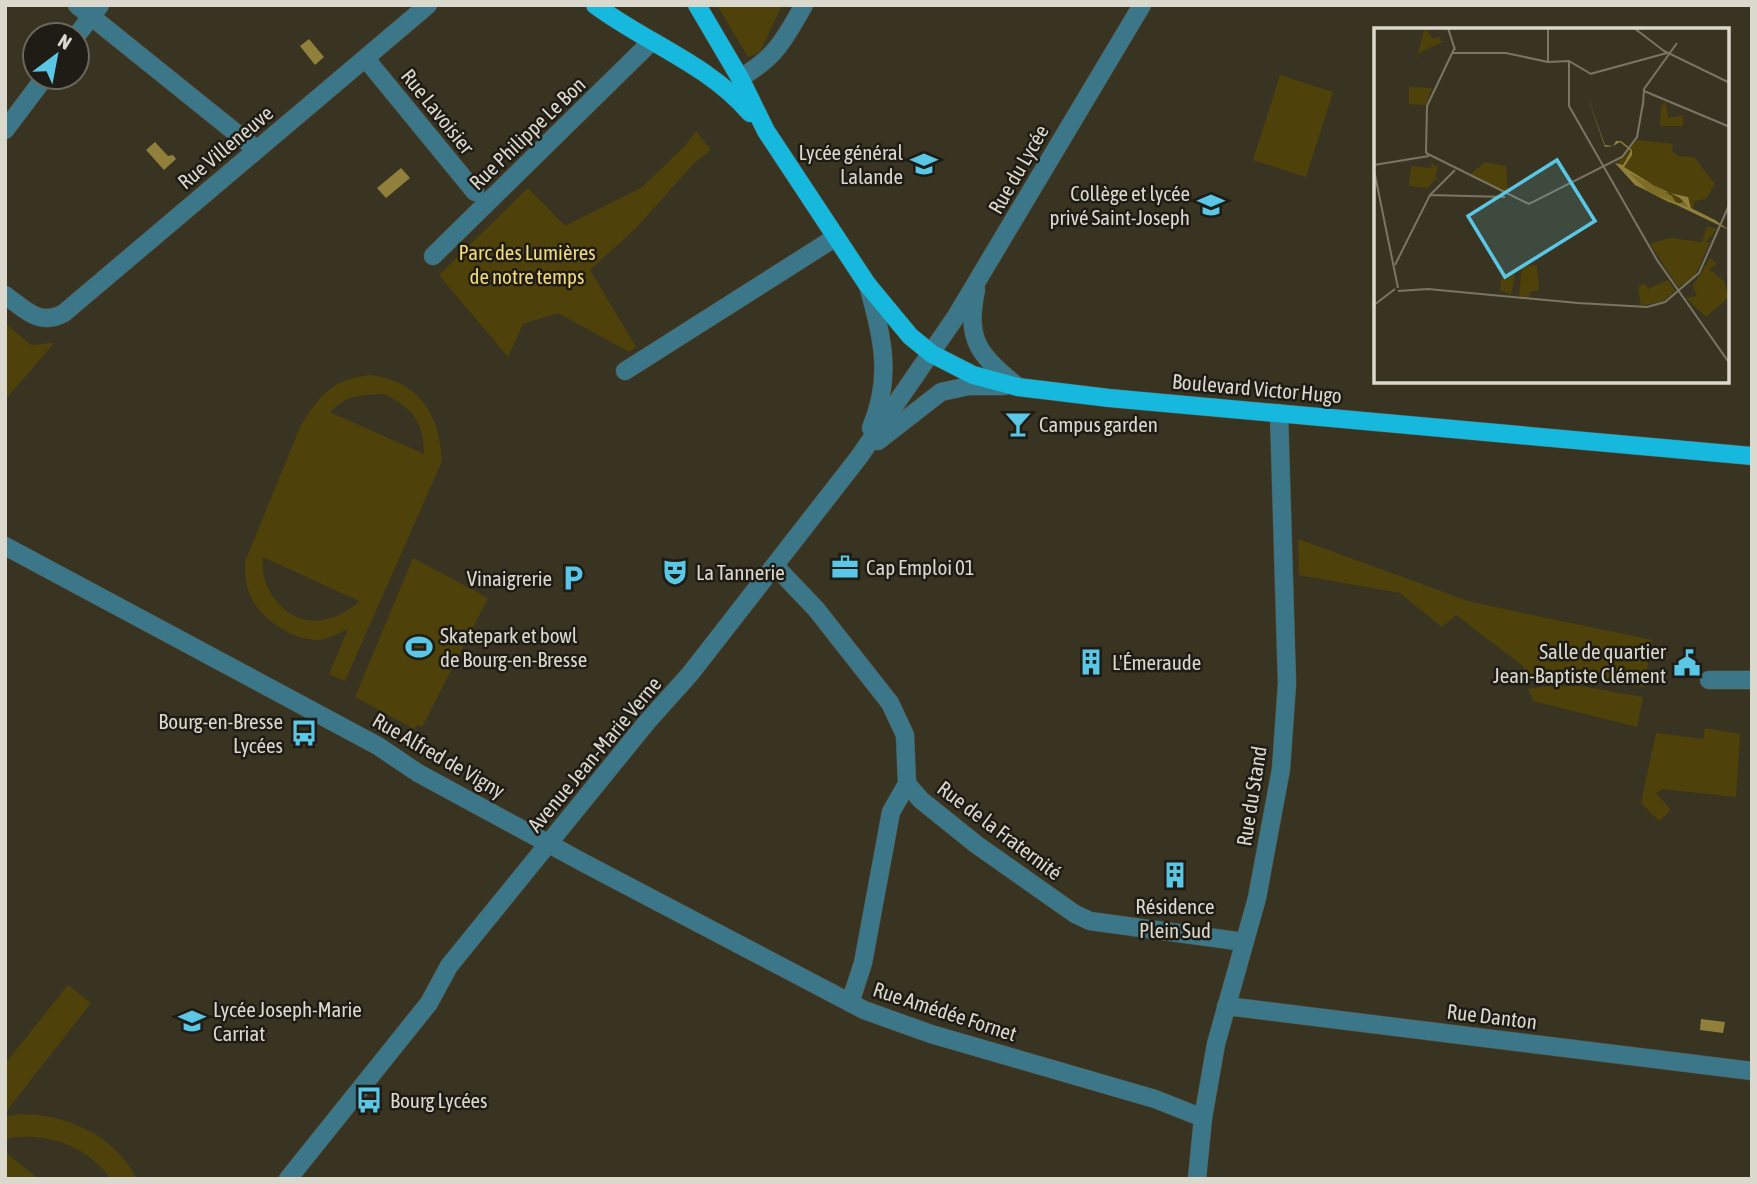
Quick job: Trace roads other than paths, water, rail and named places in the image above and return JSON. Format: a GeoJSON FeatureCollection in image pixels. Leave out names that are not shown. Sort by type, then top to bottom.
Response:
{"type":"FeatureCollection","features":[{"type":"Feature","properties":{"kind":"main road"},"geometry":{"type":"LineString","coordinates":[[595,5],[686,60],[735,96],[766,131]]}},
{"type":"Feature","properties":{"kind":"main road"},"geometry":{"type":"LineString","coordinates":[[697,5],[740,78],[766,131]]}},
{"type":"Feature","properties":{"kind":"main road","name":"Boulevard Victor Hugo"},"geometry":{"type":"LineString","coordinates":[[766,131],[867,284],[910,336],[932,354],[972,375],[1018,387],[1109,398],[1752,456]]}},
{"type":"Feature","properties":{"kind":"street","name":"Rue Villeneuve"},"geometry":{"type":"LineString","coordinates":[[5,295],[30,313],[48,320],[64,313],[428,5]]}},
{"type":"Feature","properties":{"kind":"street"},"geometry":{"type":"LineString","coordinates":[[740,78],[763,65],[777,50],[804,5]]}},
{"type":"Feature","properties":{"kind":"street","name":"Rue du Lycée"},"geometry":{"type":"LineString","coordinates":[[932,354],[1142,5]]}},
{"type":"Feature","properties":{"kind":"street"},"geometry":{"type":"LineString","coordinates":[[89,9],[256,149]]}},
{"type":"Feature","properties":{"kind":"street","name":"Rue Philippe Le Bon"},"geometry":{"type":"LineString","coordinates":[[433,256],[652,41]]}},
{"type":"Feature","properties":{"kind":"street","name":"Rue Lavoisier"},"geometry":{"type":"LineString","coordinates":[[366,58],[475,192]]}},
{"type":"Feature","properties":{"kind":"street"},"geometry":{"type":"LineString","coordinates":[[5,130],[34,91]]}},
{"type":"Feature","properties":{"kind":"street"},"geometry":{"type":"LineString","coordinates":[[625,372],[836,237]]}},
{"type":"Feature","properties":{"kind":"street"},"geometry":{"type":"LineString","coordinates":[[978,280],[972,324],[976,344],[998,370],[1018,387]]}},
{"type":"Feature","properties":{"kind":"street"},"geometry":{"type":"LineString","coordinates":[[859,457],[879,409],[885,371],[878,322],[867,284]]}},
{"type":"Feature","properties":{"kind":"street","name":"Avenue Jean-Marie Verne"},"geometry":{"type":"LineString","coordinates":[[288,1179],[429,1003],[449,966],[647,722],[690,674],[775,566],[859,457],[932,354]]}},
{"type":"Feature","properties":{"kind":"street"},"geometry":{"type":"LineString","coordinates":[[859,457],[942,392],[969,386],[1018,387]]}},
{"type":"Feature","properties":{"kind":"street","name":"Rue du Stand"},"geometry":{"type":"LineString","coordinates":[[1197,1179],[1203,1118],[1216,1044],[1257,898],[1281,769],[1287,684],[1279,413]]}},
{"type":"Feature","properties":{"kind":"street","name":"Rue Alfred de Vigny"},"geometry":{"type":"LineString","coordinates":[[5,546],[378,746],[401,763],[550,844],[850,1003]]}},
{"type":"Feature","properties":{"kind":"street","name":"Rue de la Fraternité"},"geometry":{"type":"LineString","coordinates":[[775,566],[816,609],[890,703],[905,735],[907,784],[921,800],[977,845],[1075,914],[1090,921],[1244,942]]}},
{"type":"Feature","properties":{"kind":"street"},"geometry":{"type":"LineString","coordinates":[[1709,680],[1752,680]]}},
{"type":"Feature","properties":{"kind":"street","name":"Rue Amédée Fornet"},"geometry":{"type":"LineString","coordinates":[[907,784],[891,812],[863,964],[850,1003],[911,1028],[1155,1099],[1203,1118]]}},
{"type":"Feature","properties":{"kind":"street","name":"Rue Danton"},"geometry":{"type":"LineString","coordinates":[[1226,1006],[1752,1071]]}},
{"type":"Feature","properties":{"kind":"place","name":"Lycée général Lalande"},"geometry":{"type":"Point","coordinates":[924,164]}},
{"type":"Feature","properties":{"kind":"place","name":"Collège et lycée privé Saint-Joseph"},"geometry":{"type":"Point","coordinates":[1211,205]}},
{"type":"Feature","properties":{"kind":"place","name":"Campus garden"},"geometry":{"type":"Point","coordinates":[1018,424]}},
{"type":"Feature","properties":{"kind":"place","name":"Cap Emploi 01"},"geometry":{"type":"Point","coordinates":[845,567]}},
{"type":"Feature","properties":{"kind":"place","name":"La Tannerie"},"geometry":{"type":"Point","coordinates":[675,572]}},
{"type":"Feature","properties":{"kind":"place","name":"Vinaigrerie"},"geometry":{"type":"Point","coordinates":[573,578]}},
{"type":"Feature","properties":{"kind":"place","name":"Skatepark et bowl de Bourg-en-Bresse"},"geometry":{"type":"Point","coordinates":[419,647]}},
{"type":"Feature","properties":{"kind":"place","name":"L'Émeraude"},"geometry":{"type":"Point","coordinates":[1091,662]}},
{"type":"Feature","properties":{"kind":"place","name":"Salle de quartier Jean-Baptiste Clément"},"geometry":{"type":"Point","coordinates":[1687,663]}},
{"type":"Feature","properties":{"kind":"place","name":"Bourg-en-Bresse Lycées"},"geometry":{"type":"Point","coordinates":[304,733]}},
{"type":"Feature","properties":{"kind":"place","name":"Résidence Plein Sud"},"geometry":{"type":"Point","coordinates":[1175,875]}},
{"type":"Feature","properties":{"kind":"place","name":"Lycée Joseph-Marie Carriat"},"geometry":{"type":"Point","coordinates":[192,1021]}},
{"type":"Feature","properties":{"kind":"place","name":"Bourg Lycées"},"geometry":{"type":"Point","coordinates":[369,1100]}},
{"type":"Feature","properties":{"kind":"park label","name":"Parc des Lumières de notre temps"},"geometry":{"type":"Point","coordinates":[527,264]}}]}
